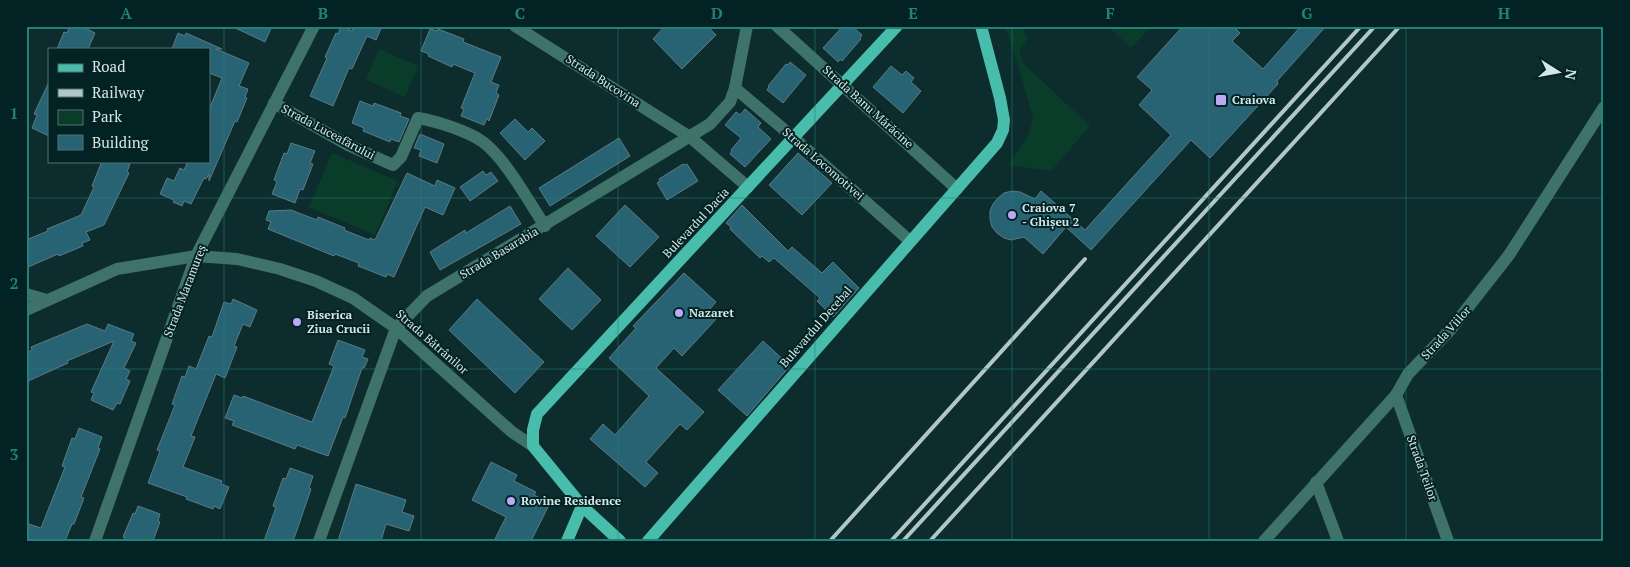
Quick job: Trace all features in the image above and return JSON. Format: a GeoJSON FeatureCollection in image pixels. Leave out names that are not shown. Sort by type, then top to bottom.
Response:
{"type":"FeatureCollection","features":[{"type":"Feature","properties":{"kind":"main road","name":"Bulevardul Dacia"},"geometry":{"type":"LineString","coordinates":[[533,446],[533,430],[537,414],[897,26]]}},
{"type":"Feature","properties":{"kind":"main road","name":"Bulevardul Decebal"},"geometry":{"type":"LineString","coordinates":[[648,541],[997,143],[1004,120],[981,26]]}},
{"type":"Feature","properties":{"kind":"main road","name":"Strada Bătrânilor"},"geometry":{"type":"LineString","coordinates":[[533,446],[582,506],[620,541]]}},
{"type":"Feature","properties":{"kind":"main road"},"geometry":{"type":"LineString","coordinates":[[567,541],[582,506]]}},
{"type":"Feature","properties":{"kind":"street","name":"Strada Maramureș"},"geometry":{"type":"LineString","coordinates":[[95,541],[196,256],[314,26]]}},
{"type":"Feature","properties":{"kind":"street","name":"Strada Bucovina"},"geometry":{"type":"LineString","coordinates":[[515,26],[690,136],[748,187]]}},
{"type":"Feature","properties":{"kind":"street","name":"Strada Basarabia"},"geometry":{"type":"LineString","coordinates":[[319,541],[396,328],[427,296],[710,124],[730,102],[735,88],[747,26]]}},
{"type":"Feature","properties":{"kind":"street","name":"Strada Banu Mărăcine"},"geometry":{"type":"LineString","coordinates":[[777,26],[957,189]]}},
{"type":"Feature","properties":{"kind":"street","name":"Strada Locomotivei"},"geometry":{"type":"LineString","coordinates":[[735,88],[910,241]]}},
{"type":"Feature","properties":{"kind":"street","name":"Strada Luceafărului"},"geometry":{"type":"LineString","coordinates":[[274,104],[348,145],[393,165],[401,157],[418,118],[438,122],[463,132],[483,142],[504,164],[545,226]]}},
{"type":"Feature","properties":{"kind":"street","name":"Strada Viilor"},"geometry":{"type":"LineString","coordinates":[[1264,541],[1396,395],[1408,374],[1451,329],[1510,255],[1604,107]]}},
{"type":"Feature","properties":{"kind":"street","name":"Strada Bătrânilor"},"geometry":{"type":"LineString","coordinates":[[26,310],[117,269],[196,256],[237,259],[280,269],[316,281],[353,298],[396,328],[512,432],[533,446]]}},
{"type":"Feature","properties":{"kind":"street"},"geometry":{"type":"LineString","coordinates":[[26,294],[47,300]]}},
{"type":"Feature","properties":{"kind":"street","name":"Strada Teilor"},"geometry":{"type":"LineString","coordinates":[[1396,395],[1448,541]]}},
{"type":"Feature","properties":{"kind":"street"},"geometry":{"type":"LineString","coordinates":[[1316,482],[1338,541]]}},
{"type":"Feature","properties":{"kind":"green space"},"geometry":{"type":"Polygon","coordinates":[[[1005,26],[1020,26],[1028,37],[1019,52],[1024,64],[1090,126],[1051,171],[1008,165],[1028,136],[1033,118],[1005,26]]]}},
{"type":"Feature","properties":{"kind":"green space"},"geometry":{"type":"Polygon","coordinates":[[[1108,26],[1152,26],[1131,48],[1108,26]]]}},
{"type":"Feature","properties":{"kind":"green space"},"geometry":{"type":"Polygon","coordinates":[[[379,49],[418,66],[405,97],[366,80],[379,49]]]}},
{"type":"Feature","properties":{"kind":"green space"},"geometry":{"type":"Polygon","coordinates":[[[332,153],[398,181],[375,235],[309,207],[332,153]]]}},
{"type":"Feature","properties":{"kind":"building"},"geometry":{"type":"Polygon","coordinates":[[[70,26],[81,26],[95,33],[88,48],[57,48],[64,32],[67,33],[70,26]]]}},
{"type":"Feature","properties":{"kind":"building"},"geometry":{"type":"Polygon","coordinates":[[[231,26],[272,26],[265,42],[231,26]]]}},
{"type":"Feature","properties":{"kind":"building"},"geometry":{"type":"Polygon","coordinates":[[[341,26],[352,31],[353,29],[346,26],[382,26],[376,40],[367,36],[352,69],[349,68],[333,106],[310,96],[327,58],[325,57],[341,26]]]}},
{"type":"Feature","properties":{"kind":"building"},"geometry":{"type":"Polygon","coordinates":[[[665,26],[707,26],[716,35],[682,69],[653,39],[665,26]]]}},
{"type":"Feature","properties":{"kind":"building"},"geometry":{"type":"Polygon","coordinates":[[[843,26],[852,26],[862,35],[861,39],[842,61],[840,59],[838,62],[823,48],[843,26]]]}},
{"type":"Feature","properties":{"kind":"building"},"geometry":{"type":"Polygon","coordinates":[[[1183,26],[1233,26],[1240,33],[1232,41],[1263,69],[1301,26],[1326,26],[1277,81],[1278,84],[1210,158],[1191,140],[1091,250],[1066,227],[1043,254],[1024,237],[1011,240],[997,233],[992,227],[990,211],[998,198],[1004,193],[1012,191],[1020,192],[1035,199],[1041,191],[1085,230],[1171,135],[1139,105],[1152,90],[1137,77],[1183,26]]]}},
{"type":"Feature","properties":{"kind":"building"},"geometry":{"type":"Polygon","coordinates":[[[430,29],[437,31],[438,29],[464,39],[463,42],[501,57],[491,82],[499,85],[496,93],[499,95],[489,121],[487,118],[484,125],[461,116],[464,109],[461,108],[475,73],[453,64],[452,67],[421,51],[430,29]]]}},
{"type":"Feature","properties":{"kind":"building"},"geometry":{"type":"Polygon","coordinates":[[[178,33],[185,36],[186,33],[222,49],[216,49],[249,63],[239,86],[248,89],[245,97],[247,98],[237,122],[235,121],[209,181],[209,174],[206,179],[204,178],[191,204],[184,201],[182,206],[160,194],[167,178],[174,181],[180,168],[184,170],[188,162],[210,162],[210,108],[222,78],[210,73],[210,48],[172,48],[178,33]]]}},
{"type":"Feature","properties":{"kind":"building"},"geometry":{"type":"Polygon","coordinates":[[[790,62],[806,75],[783,103],[767,90],[768,86],[786,64],[788,65],[790,62]]]}},
{"type":"Feature","properties":{"kind":"building"},"geometry":{"type":"Polygon","coordinates":[[[891,66],[902,75],[906,71],[914,78],[911,82],[921,91],[903,113],[873,87],[891,66]]]}},
{"type":"Feature","properties":{"kind":"building"},"geometry":{"type":"Polygon","coordinates":[[[48,84],[48,136],[32,128],[37,115],[34,114],[48,84]]]}},
{"type":"Feature","properties":{"kind":"building"},"geometry":{"type":"Polygon","coordinates":[[[360,101],[373,106],[374,103],[401,113],[400,116],[409,119],[399,142],[391,139],[390,142],[363,131],[364,128],[352,123],[360,101]]]}},
{"type":"Feature","properties":{"kind":"building"},"geometry":{"type":"Polygon","coordinates":[[[745,109],[761,123],[758,127],[771,139],[745,167],[730,154],[741,138],[725,125],[736,112],[740,115],[745,109]]]}},
{"type":"Feature","properties":{"kind":"building"},"geometry":{"type":"Polygon","coordinates":[[[515,119],[528,132],[532,128],[545,141],[525,160],[500,133],[515,119]]]}},
{"type":"Feature","properties":{"kind":"building"},"geometry":{"type":"Polygon","coordinates":[[[420,134],[444,144],[437,163],[419,156],[421,150],[414,148],[420,134]]]}},
{"type":"Feature","properties":{"kind":"building"},"geometry":{"type":"Polygon","coordinates":[[[619,138],[630,156],[550,206],[539,188],[619,138]]]}},
{"type":"Feature","properties":{"kind":"building"},"geometry":{"type":"Polygon","coordinates":[[[291,143],[315,151],[310,163],[313,164],[303,190],[300,189],[295,203],[272,194],[277,182],[274,180],[284,153],[287,154],[291,143]]]}},
{"type":"Feature","properties":{"kind":"building"},"geometry":{"type":"Polygon","coordinates":[[[798,153],[832,183],[802,215],[769,185],[798,153]]]}},
{"type":"Feature","properties":{"kind":"building"},"geometry":{"type":"Polygon","coordinates":[[[102,162],[125,162],[130,164],[127,172],[129,173],[104,225],[86,232],[90,240],[82,243],[83,246],[59,256],[58,254],[26,268],[26,240],[81,215],[94,187],[92,186],[102,162]]]}},
{"type":"Feature","properties":{"kind":"building"},"geometry":{"type":"Polygon","coordinates":[[[683,164],[687,164],[698,181],[667,200],[657,183],[660,181],[659,179],[683,164]]]}},
{"type":"Feature","properties":{"kind":"building"},"geometry":{"type":"Polygon","coordinates":[[[483,171],[486,175],[491,172],[498,181],[470,201],[460,187],[483,171]]]}},
{"type":"Feature","properties":{"kind":"building"},"geometry":{"type":"Polygon","coordinates":[[[407,173],[435,186],[437,180],[455,188],[443,215],[425,207],[394,277],[387,274],[386,277],[358,266],[359,263],[335,254],[334,256],[268,229],[271,222],[266,220],[269,211],[291,210],[317,220],[318,217],[345,228],[344,230],[369,240],[370,238],[375,240],[407,173]]]}},
{"type":"Feature","properties":{"kind":"building"},"geometry":{"type":"Polygon","coordinates":[[[625,205],[659,237],[630,267],[596,236],[625,205]]]}},
{"type":"Feature","properties":{"kind":"building"},"geometry":{"type":"Polygon","coordinates":[[[742,205],[788,251],[792,247],[822,273],[833,262],[859,288],[833,317],[817,301],[820,298],[774,258],[769,262],[762,256],[760,258],[730,229],[731,227],[726,223],[742,205]]]}},
{"type":"Feature","properties":{"kind":"building"},"geometry":{"type":"Polygon","coordinates":[[[510,206],[521,224],[440,270],[430,252],[465,230],[466,233],[510,206]]]}},
{"type":"Feature","properties":{"kind":"building"},"geometry":{"type":"Polygon","coordinates":[[[568,268],[601,300],[572,330],[539,299],[568,268]]]}},
{"type":"Feature","properties":{"kind":"building"},"geometry":{"type":"Polygon","coordinates":[[[684,273],[716,302],[709,310],[718,317],[682,356],[674,348],[656,368],[704,412],[687,430],[680,424],[646,462],[658,473],[645,487],[590,439],[603,424],[615,435],[649,396],[609,358],[636,328],[633,326],[684,273]]]}},
{"type":"Feature","properties":{"kind":"building"},"geometry":{"type":"Polygon","coordinates":[[[233,299],[257,310],[250,327],[243,324],[234,346],[237,347],[225,378],[216,374],[191,436],[195,437],[183,467],[222,481],[221,484],[229,487],[220,509],[214,506],[213,509],[148,483],[160,451],[157,450],[175,405],[172,404],[182,376],[185,377],[189,366],[196,369],[209,336],[212,337],[224,302],[231,304],[233,299]]]}},
{"type":"Feature","properties":{"kind":"building"},"geometry":{"type":"Polygon","coordinates":[[[477,299],[544,362],[515,393],[449,330],[477,299]]]}},
{"type":"Feature","properties":{"kind":"building"},"geometry":{"type":"Polygon","coordinates":[[[87,324],[105,331],[108,324],[134,334],[131,341],[136,343],[124,368],[130,371],[126,379],[130,381],[120,404],[117,403],[113,410],[91,400],[94,393],[91,392],[114,341],[67,361],[68,363],[26,382],[26,353],[32,350],[31,347],[87,324]]]}},
{"type":"Feature","properties":{"kind":"building"},"geometry":{"type":"Polygon","coordinates":[[[338,340],[365,350],[362,357],[368,359],[364,368],[362,368],[345,418],[343,417],[328,456],[297,445],[295,449],[232,425],[234,421],[225,418],[234,395],[242,398],[243,396],[312,422],[334,366],[329,364],[338,340]]]}},
{"type":"Feature","properties":{"kind":"building"},"geometry":{"type":"Polygon","coordinates":[[[763,341],[790,366],[747,416],[718,390],[763,341]]]}},
{"type":"Feature","properties":{"kind":"building"},"geometry":{"type":"Polygon","coordinates":[[[79,428],[102,437],[98,448],[100,449],[81,497],[84,498],[74,524],[72,524],[65,541],[26,541],[26,523],[41,528],[65,467],[62,466],[72,438],[75,439],[79,428]]]}},
{"type":"Feature","properties":{"kind":"building","name":"Rovine Residence"},"geometry":{"type":"Polygon","coordinates":[[[491,462],[517,475],[514,481],[536,492],[534,495],[550,503],[531,541],[494,541],[506,517],[472,500],[491,462]]]}},
{"type":"Feature","properties":{"kind":"building"},"geometry":{"type":"Polygon","coordinates":[[[290,468],[313,476],[309,488],[311,489],[297,530],[293,541],[264,541],[276,507],[273,506],[283,478],[286,479],[290,468]]]}},
{"type":"Feature","properties":{"kind":"building"},"geometry":{"type":"Polygon","coordinates":[[[356,484],[406,500],[402,512],[414,516],[409,531],[386,524],[381,541],[338,541],[356,484]]]}},
{"type":"Feature","properties":{"kind":"building"},"geometry":{"type":"Polygon","coordinates":[[[138,506],[160,514],[158,521],[160,522],[153,541],[124,541],[125,538],[123,537],[138,506]]]}},
{"type":"Feature","properties":{"kind":"railway"},"geometry":{"type":"LineString","coordinates":[[891,541],[1361,26]]}},
{"type":"Feature","properties":{"kind":"railway"},"geometry":{"type":"LineString","coordinates":[[903,541],[1375,26]]}},
{"type":"Feature","properties":{"kind":"railway"},"geometry":{"type":"LineString","coordinates":[[930,541],[1400,26]]}},
{"type":"Feature","properties":{"kind":"railway"},"geometry":{"type":"LineString","coordinates":[[830,541],[1085,259]]}},
{"type":"Feature","properties":{"kind":"place","name":"Craiova"},"geometry":{"type":"Point","coordinates":[1221,100]}},
{"type":"Feature","properties":{"kind":"place","name":"Craiova 7 - Ghișeu 2"},"geometry":{"type":"Point","coordinates":[1012,215]}},
{"type":"Feature","properties":{"kind":"place","name":"Nazaret"},"geometry":{"type":"Point","coordinates":[679,313]}},
{"type":"Feature","properties":{"kind":"place","name":"Biserica Ziua Crucii"},"geometry":{"type":"Point","coordinates":[297,322]}},
{"type":"Feature","properties":{"kind":"place","name":"Rovine Residence"},"geometry":{"type":"Point","coordinates":[511,501]}}]}
